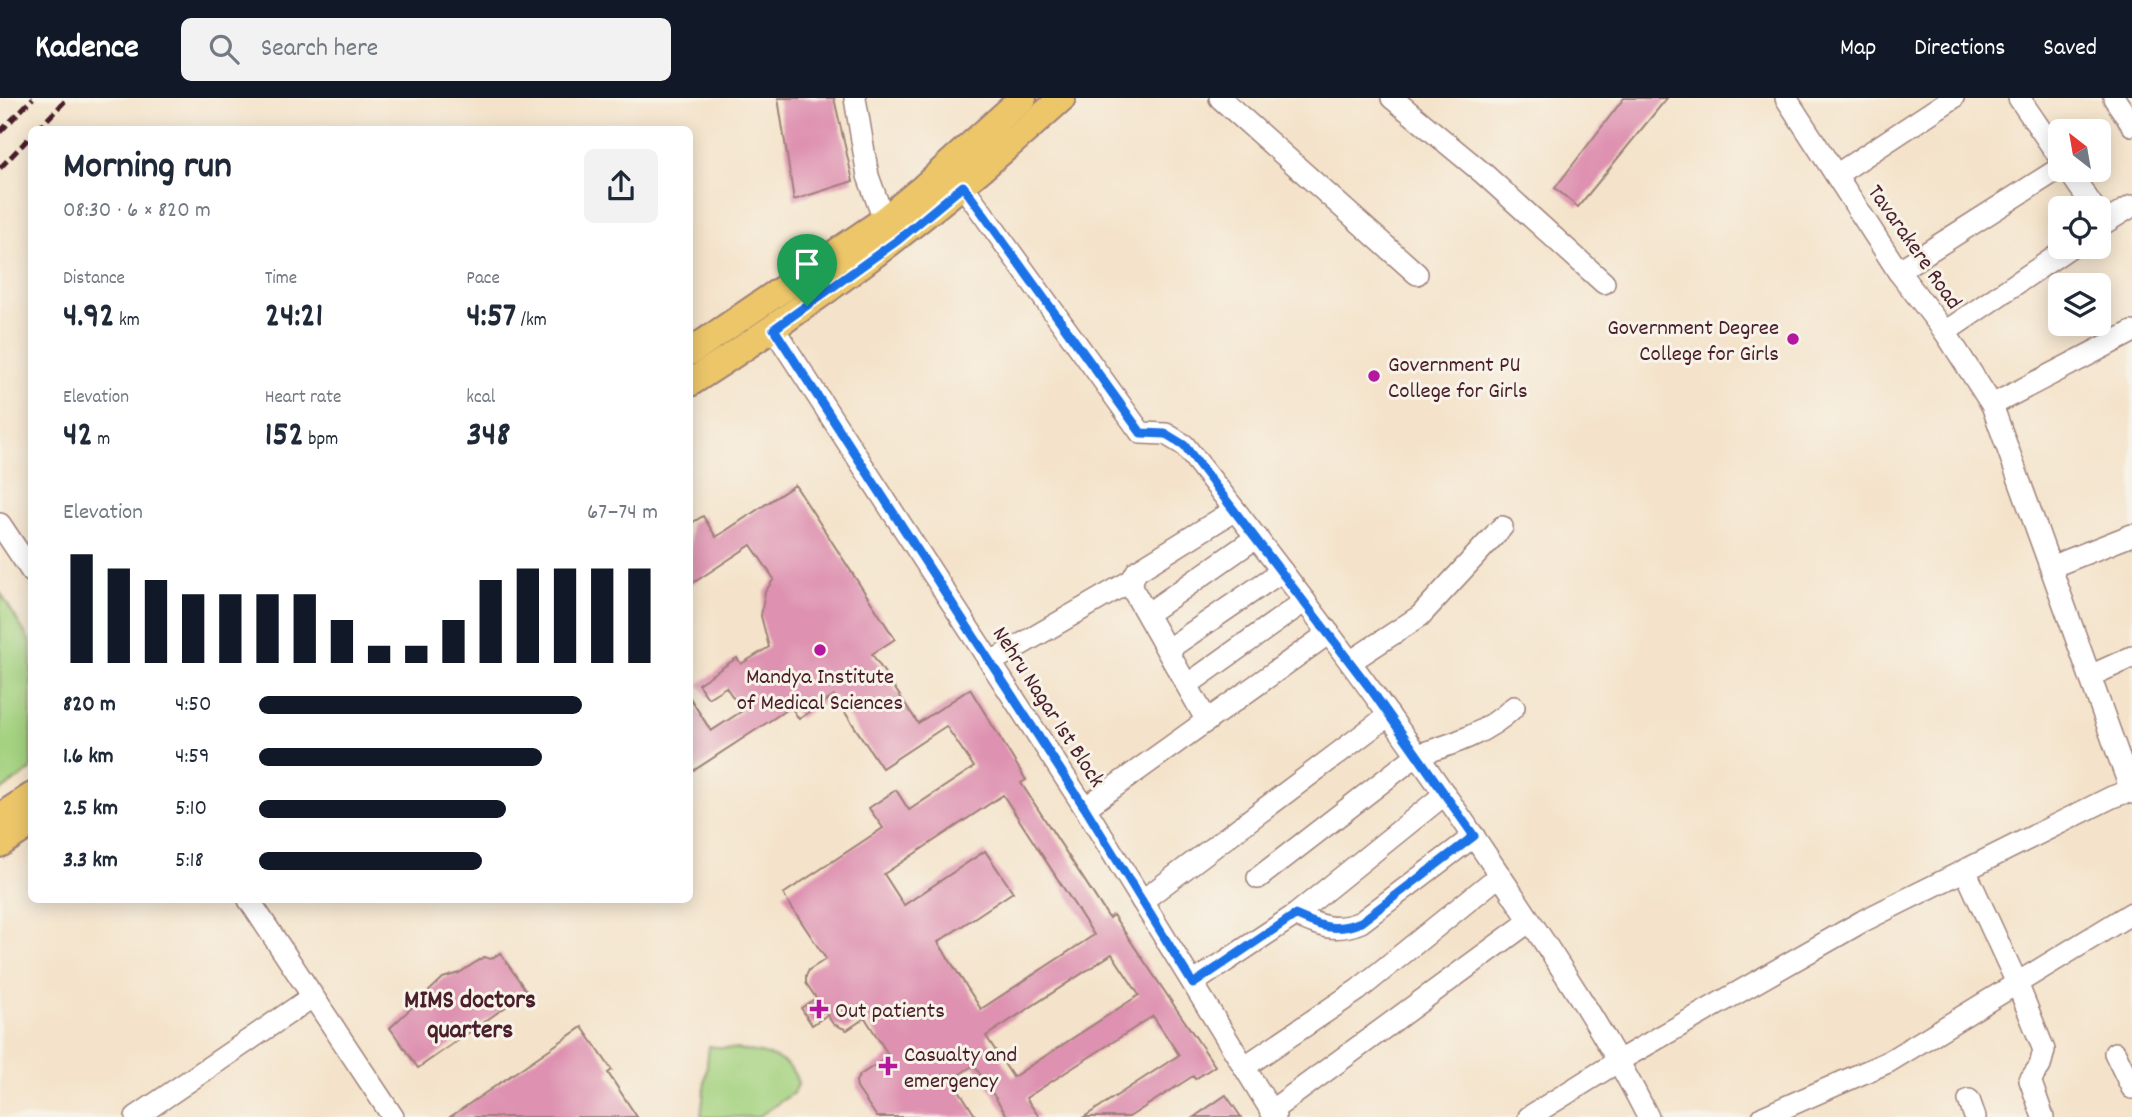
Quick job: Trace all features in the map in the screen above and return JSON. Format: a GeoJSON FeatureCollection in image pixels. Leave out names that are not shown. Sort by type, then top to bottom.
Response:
{"type":"FeatureCollection","features":[{"type":"Feature","properties":{"kind":"main road"},"geometry":{"type":"LineString","coordinates":[[693,350],[884,220],[1023,98]]}},
{"type":"Feature","properties":{"kind":"main road"},"geometry":{"type":"LineString","coordinates":[[693,381],[774,329],[898,240],[1062,98]]}},
{"type":"Feature","properties":{"kind":"main road"},"geometry":{"type":"LineString","coordinates":[[0,817],[28,799]]}},
{"type":"Feature","properties":{"kind":"main road"},"geometry":{"type":"LineString","coordinates":[[0,844],[28,826]]}},
{"type":"Feature","properties":{"kind":"street"},"geometry":{"type":"LineString","coordinates":[[855,98],[868,176],[884,220]]}},
{"type":"Feature","properties":{"kind":"street"},"geometry":{"type":"LineString","coordinates":[[1220,98],[1417,274]]}},
{"type":"Feature","properties":{"kind":"street"},"geometry":{"type":"LineString","coordinates":[[1392,98],[1484,174],[1604,284]]}},
{"type":"Feature","properties":{"kind":"street","name":"Tavarakere Road"},"geometry":{"type":"LineString","coordinates":[[1786,98],[1898,271],[1945,332],[2052,259]]}},
{"type":"Feature","properties":{"kind":"street"},"geometry":{"type":"LineString","coordinates":[[1836,175],[1953,98]]}},
{"type":"Feature","properties":{"kind":"street"},"geometry":{"type":"LineString","coordinates":[[2020,98],[2048,140]]}},
{"type":"Feature","properties":{"kind":"street"},"geometry":{"type":"LineString","coordinates":[[2113,98],[2132,125]]}},
{"type":"Feature","properties":{"kind":"street"},"geometry":{"type":"LineString","coordinates":[[1898,271],[2048,176]]}},
{"type":"Feature","properties":{"kind":"street"},"geometry":{"type":"LineString","coordinates":[[963,186],[1141,433],[1166,434],[1184,445],[1389,715],[1474,836],[1620,1060],[1647,1117]]}},
{"type":"Feature","properties":{"kind":"street"},"geometry":{"type":"LineString","coordinates":[[2111,214],[2132,206]]}},
{"type":"Feature","properties":{"kind":"street","name":"Nehru Nagar 1st Block"},"geometry":{"type":"LineString","coordinates":[[774,329],[1085,808],[1273,1114]]}},
{"type":"Feature","properties":{"kind":"street"},"geometry":{"type":"LineString","coordinates":[[1529,1117],[1620,1060],[1863,921],[2112,797],[2132,791],[1992,405],[1945,332]]}},
{"type":"Feature","properties":{"kind":"street"},"geometry":{"type":"LineString","coordinates":[[1992,405],[2132,332]]}},
{"type":"Feature","properties":{"kind":"street"},"geometry":{"type":"LineString","coordinates":[[990,662],[1132,580],[1137,571],[1235,510]]}},
{"type":"Feature","properties":{"kind":"street"},"geometry":{"type":"LineString","coordinates":[[0,524],[28,566]]}},
{"type":"Feature","properties":{"kind":"street"},"geometry":{"type":"LineString","coordinates":[[1350,662],[1420,616],[1502,527]]}},
{"type":"Feature","properties":{"kind":"street"},"geometry":{"type":"LineString","coordinates":[[2051,567],[2132,535]]}},
{"type":"Feature","properties":{"kind":"street"},"geometry":{"type":"LineString","coordinates":[[1147,614],[1256,537]]}},
{"type":"Feature","properties":{"kind":"street"},"geometry":{"type":"LineString","coordinates":[[1167,650],[1282,571]]}},
{"type":"Feature","properties":{"kind":"street"},"geometry":{"type":"LineString","coordinates":[[1132,580],[1133,590],[1207,720]]}},
{"type":"Feature","properties":{"kind":"street"},"geometry":{"type":"LineString","coordinates":[[1186,685],[1305,601]]}},
{"type":"Feature","properties":{"kind":"street"},"geometry":{"type":"LineString","coordinates":[[1085,808],[1329,634]]}},
{"type":"Feature","properties":{"kind":"street"},"geometry":{"type":"LineString","coordinates":[[2090,676],[2132,657]]}},
{"type":"Feature","properties":{"kind":"street"},"geometry":{"type":"LineString","coordinates":[[1258,878],[1417,755],[1449,745],[1501,721],[1514,707]]}},
{"type":"Feature","properties":{"kind":"street"},"geometry":{"type":"LineString","coordinates":[[1142,901],[1389,715]]}},
{"type":"Feature","properties":{"kind":"street"},"geometry":{"type":"LineString","coordinates":[[1193,984],[1295,915],[1444,794]]}},
{"type":"Feature","properties":{"kind":"street"},"geometry":{"type":"LineString","coordinates":[[1295,915],[1329,930],[1346,929],[1361,922],[1474,836]]}},
{"type":"Feature","properties":{"kind":"street"},"geometry":{"type":"LineString","coordinates":[[1965,870],[2017,983],[2044,1050],[2040,1066],[2030,1080],[2043,1117]]}},
{"type":"Feature","properties":{"kind":"street"},"geometry":{"type":"LineString","coordinates":[[1244,1067],[1358,990],[1500,875]]}},
{"type":"Feature","properties":{"kind":"street"},"geometry":{"type":"LineString","coordinates":[[251,903],[393,1117]]}},
{"type":"Feature","properties":{"kind":"street"},"geometry":{"type":"LineString","coordinates":[[1763,1117],[1888,1062],[2132,913]]}},
{"type":"Feature","properties":{"kind":"street"},"geometry":{"type":"LineString","coordinates":[[1273,1114],[1530,921]]}},
{"type":"Feature","properties":{"kind":"street"},"geometry":{"type":"LineString","coordinates":[[136,1117],[312,997]]}},
{"type":"Feature","properties":{"kind":"street"},"geometry":{"type":"LineString","coordinates":[[2115,1052],[2132,1088]]}},
{"type":"Feature","properties":{"kind":"green space"},"geometry":{"type":"Polygon","coordinates":[[[0,592],[28,638],[28,772],[0,791],[0,592]]]}},
{"type":"Feature","properties":{"kind":"green space"},"geometry":{"type":"Polygon","coordinates":[[[709,1046],[749,1051],[775,1058],[786,1064],[794,1073],[798,1085],[793,1093],[758,1117],[701,1117],[709,1046]]]}},
{"type":"Feature","properties":{"kind":"building"},"geometry":{"type":"Polygon","coordinates":[[[778,98],[834,98],[853,181],[794,200],[778,98]]]}},
{"type":"Feature","properties":{"kind":"building"},"geometry":{"type":"Polygon","coordinates":[[[1624,98],[1667,98],[1578,207],[1555,188],[1624,98]]]}},
{"type":"Feature","properties":{"kind":"building"},"geometry":{"type":"Polygon","coordinates":[[[795,485],[895,639],[872,654],[918,723],[970,689],[1026,780],[1021,783],[1109,918],[1113,915],[1215,1066],[1195,1079],[1193,1076],[1129,1117],[1084,1117],[1179,1055],[1153,1016],[1026,1098],[1039,1117],[1008,1117],[974,1065],[952,1079],[976,1117],[877,1117],[857,1088],[856,1081],[860,1075],[889,1056],[865,1018],[847,1030],[833,1024],[827,1015],[812,1025],[801,1008],[816,998],[806,983],[806,976],[809,970],[826,959],[783,894],[883,828],[869,808],[896,790],[909,810],[974,767],[946,726],[882,768],[834,696],[799,719],[791,707],[693,771],[693,703],[711,731],[742,711],[726,687],[708,698],[698,684],[737,658],[741,664],[769,647],[761,616],[765,592],[774,579],[751,545],[693,583],[693,522],[703,516],[716,537],[795,485]],[[1003,795],[884,874],[904,905],[985,851],[1013,892],[938,942],[981,1009],[1094,935],[1003,795]],[[1112,954],[986,1036],[1013,1077],[1139,995],[1112,954]]]}},
{"type":"Feature","properties":{"kind":"building"},"geometry":{"type":"Polygon","coordinates":[[[500,953],[527,992],[418,1068],[390,1028],[443,978],[459,973],[484,957],[491,959],[500,953]]]}},
{"type":"Feature","properties":{"kind":"building"},"geometry":{"type":"Polygon","coordinates":[[[582,1027],[612,1070],[608,1073],[637,1117],[450,1117],[582,1027]]]}},
{"type":"Feature","properties":{"kind":"building"},"geometry":{"type":"Polygon","coordinates":[[[1226,1095],[1241,1117],[1194,1117],[1226,1095]]]}},
{"type":"Feature","properties":{"kind":"railway"},"geometry":{"type":"LineString","coordinates":[[0,132],[33,98]]}},
{"type":"Feature","properties":{"kind":"railway"},"geometry":{"type":"LineString","coordinates":[[41,126],[68,98]]}},
{"type":"Feature","properties":{"kind":"railway"},"geometry":{"type":"LineString","coordinates":[[0,168],[28,139]]}},
{"type":"Feature","properties":{"kind":"place","name":"Government Degree College for Girls"},"geometry":{"type":"Point","coordinates":[1793,339]}},
{"type":"Feature","properties":{"kind":"place","name":"Government PU College for Girls"},"geometry":{"type":"Point","coordinates":[1374,376]}},
{"type":"Feature","properties":{"kind":"place","name":"Mandya Institute of Medical Sciences"},"geometry":{"type":"Point","coordinates":[820,650]}},
{"type":"Feature","properties":{"kind":"place","name":"Out patients"},"geometry":{"type":"Point","coordinates":[819,1009]}},
{"type":"Feature","properties":{"kind":"place","name":"Casualty and emergency"},"geometry":{"type":"Point","coordinates":[888,1066]}},
{"type":"Feature","properties":{"kind":"district","name":"MIMS doctors quarters"},"geometry":{"type":"Point","coordinates":[470,1013]}},
{"type":"Feature","properties":{"kind":"route"},"geometry":{"type":"LineString","coordinates":[[963,186],[1141,433],[1166,434],[1184,445],[1372,691],[1474,836],[1361,922],[1346,929],[1329,930],[1295,915],[1193,984],[1085,808],[774,329],[807,306],[898,240],[963,186]]}}]}
